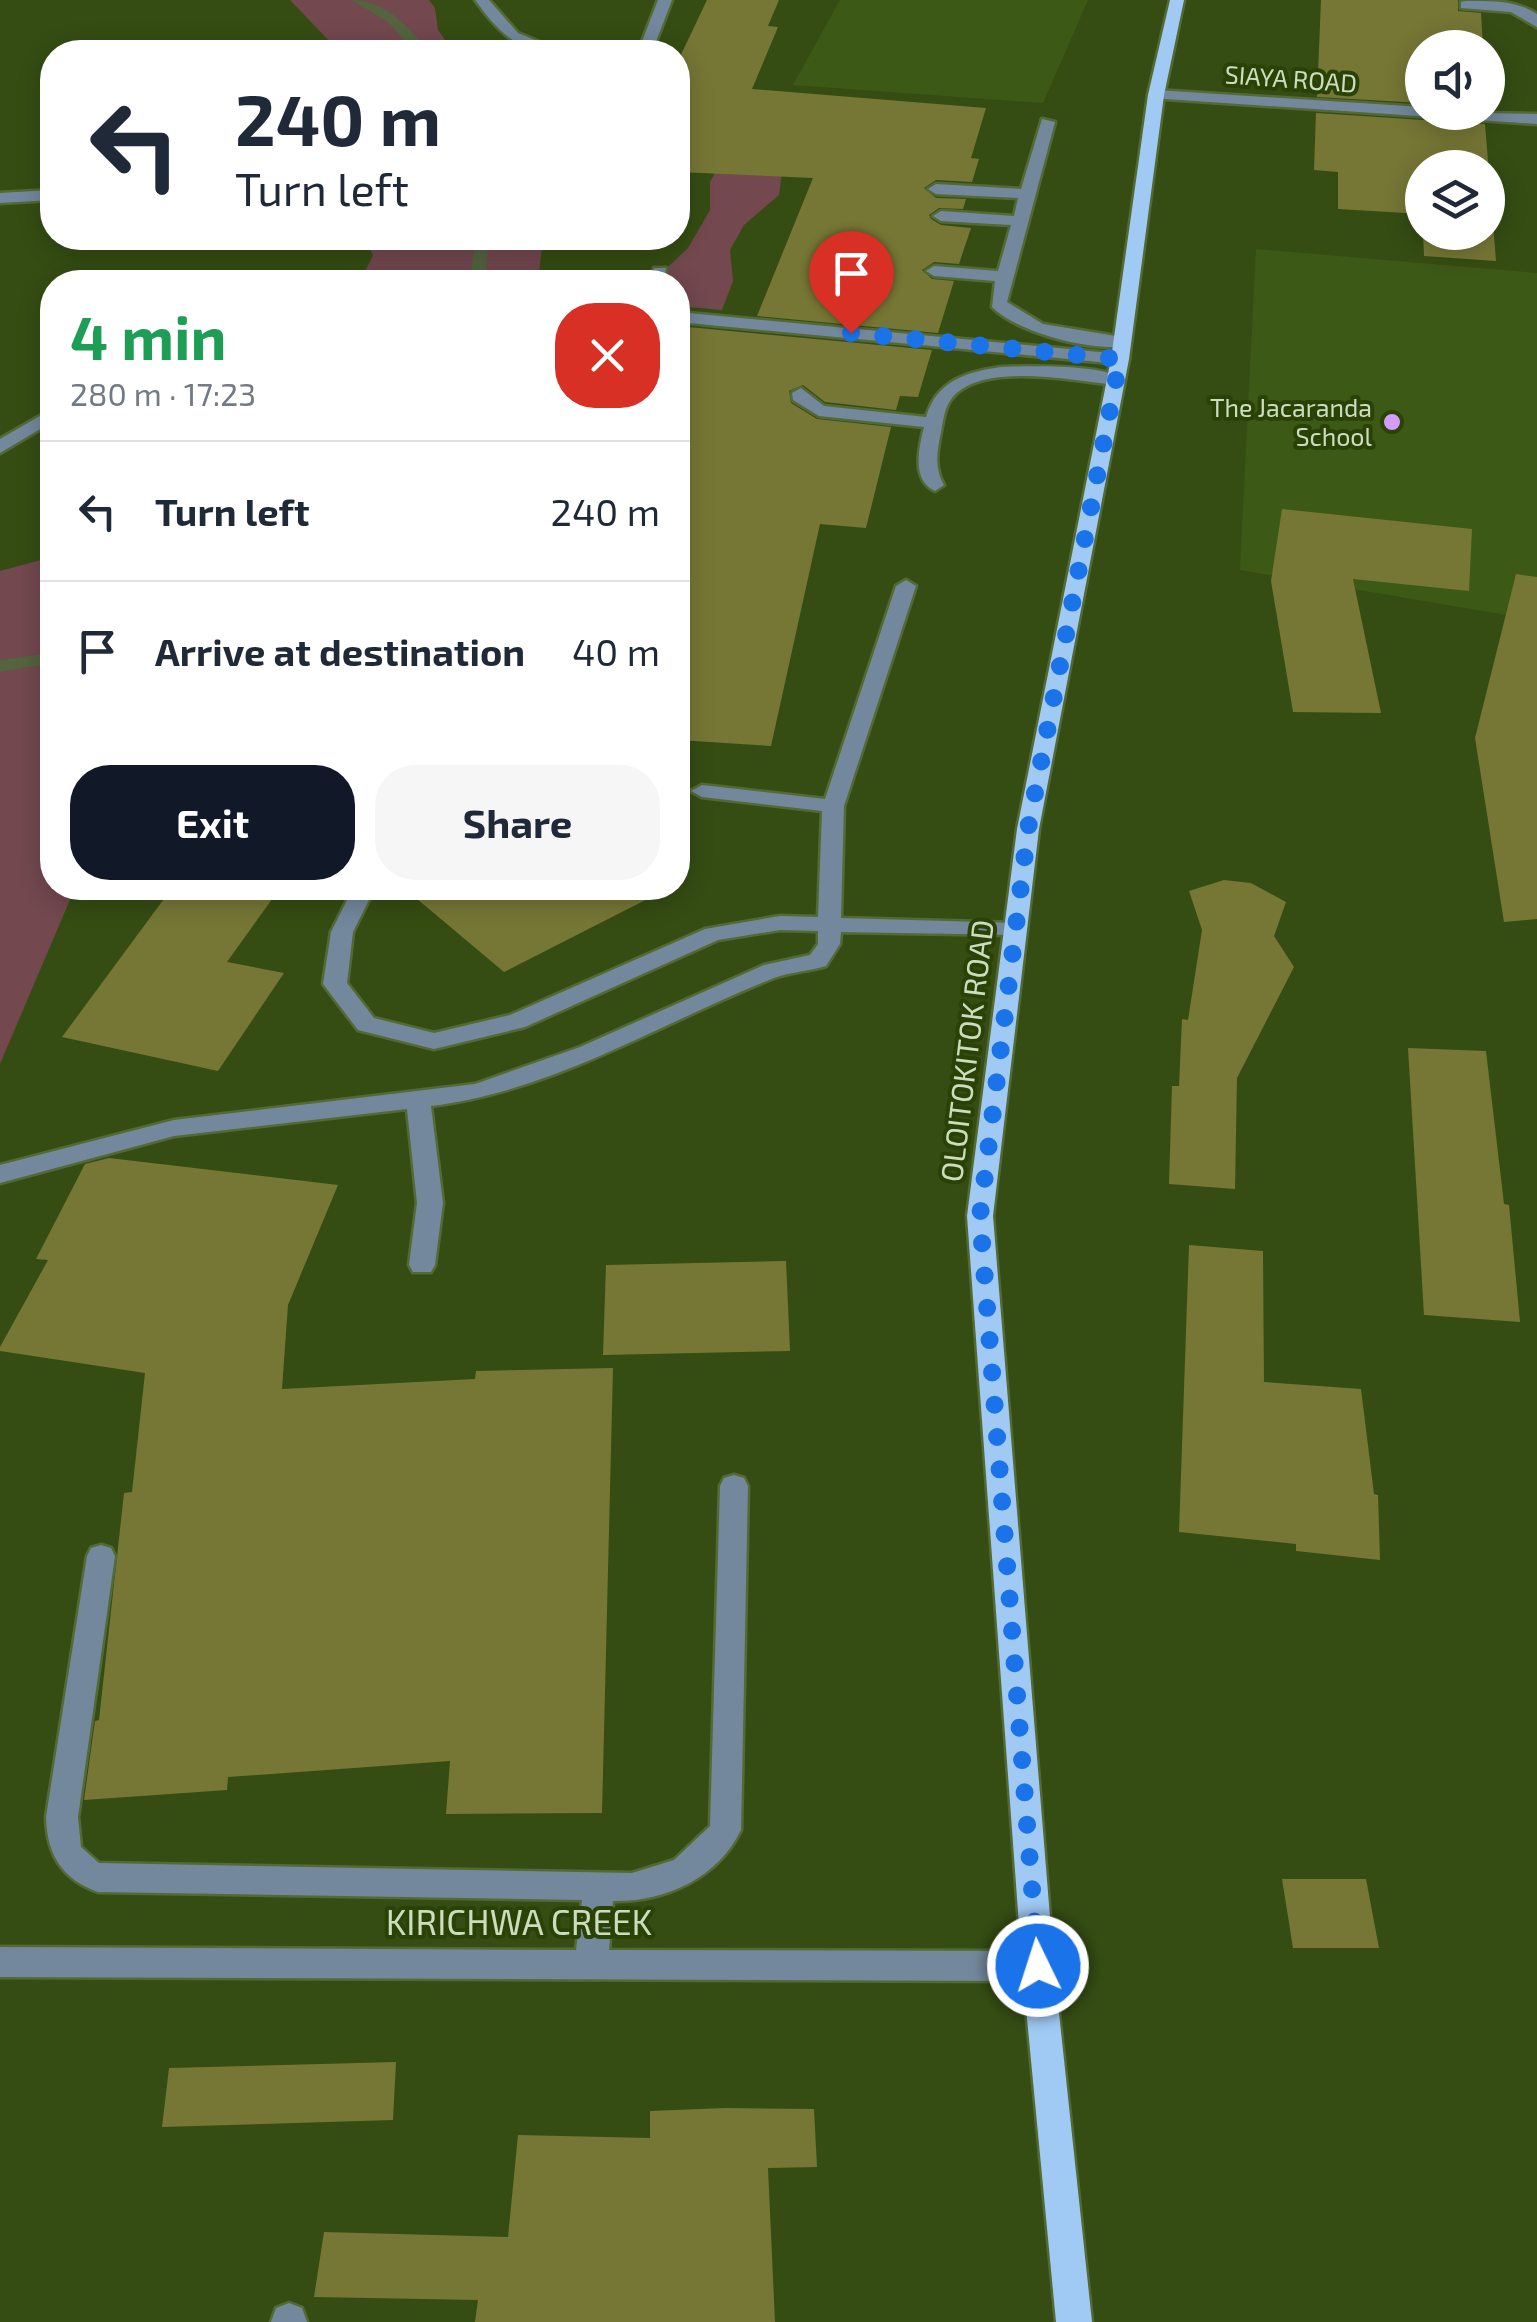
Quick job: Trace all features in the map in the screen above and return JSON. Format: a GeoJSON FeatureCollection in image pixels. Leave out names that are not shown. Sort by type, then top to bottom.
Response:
{"type":"FeatureCollection","features":[{"type":"Feature","properties":{"kind":"main road","name":"OLOITOKITOK ROAD"},"geometry":{"type":"LineString","coordinates":[[1074,2322],[1038,1966],[980,1216],[1028,829],[1120,360],[1156,95],[1176,0]]}},
{"type":"Feature","properties":{"kind":"street"},"geometry":{"type":"LineString","coordinates":[[482,0],[514,40]]}},
{"type":"Feature","properties":{"kind":"street"},"geometry":{"type":"LineString","coordinates":[[649,40],[665,0]]}},
{"type":"Feature","properties":{"kind":"street"},"geometry":{"type":"LineString","coordinates":[[1466,5],[1514,8],[1531,14],[1537,23]]}},
{"type":"Feature","properties":{"kind":"street","name":"SIAYA ROAD"},"geometry":{"type":"LineString","coordinates":[[1156,95],[1405,111]]}},
{"type":"Feature","properties":{"kind":"street"},"geometry":{"type":"LineString","coordinates":[[1505,117],[1537,119]]}},
{"type":"Feature","properties":{"kind":"street"},"geometry":{"type":"LineString","coordinates":[[1047,122],[998,303],[1017,318],[1120,360]]}},
{"type":"Feature","properties":{"kind":"street"},"geometry":{"type":"LineString","coordinates":[[936,189],[1027,194]]}},
{"type":"Feature","properties":{"kind":"street"},"geometry":{"type":"LineString","coordinates":[[0,198],[40,196]]}},
{"type":"Feature","properties":{"kind":"street"},"geometry":{"type":"LineString","coordinates":[[941,216],[1020,221]]}},
{"type":"Feature","properties":{"kind":"street"},"geometry":{"type":"LineString","coordinates":[[934,271],[1005,277]]}},
{"type":"Feature","properties":{"kind":"street"},"geometry":{"type":"LineString","coordinates":[[690,318],[1120,360]]}},
{"type":"Feature","properties":{"kind":"street"},"geometry":{"type":"LineString","coordinates":[[935,485],[928,474],[934,423],[943,397],[965,382],[1002,370],[1120,360]]}},
{"type":"Feature","properties":{"kind":"street"},"geometry":{"type":"LineString","coordinates":[[801,393],[802,400],[820,412],[934,423]]}},
{"type":"Feature","properties":{"kind":"street"},"geometry":{"type":"LineString","coordinates":[[0,447],[40,422]]}},
{"type":"Feature","properties":{"kind":"street"},"geometry":{"type":"LineString","coordinates":[[0,1174],[174,1128],[478,1092],[588,1053],[772,970],[818,961],[829,944],[833,806],[906,586]]}},
{"type":"Feature","properties":{"kind":"street"},"geometry":{"type":"LineString","coordinates":[[702,791],[833,806]]}},
{"type":"Feature","properties":{"kind":"street"},"geometry":{"type":"LineString","coordinates":[[358,900],[342,932],[335,984],[366,1024],[434,1041],[516,1021],[713,934],[780,923],[1016,930]]}},
{"type":"Feature","properties":{"kind":"street"},"geometry":{"type":"LineString","coordinates":[[418,1097],[430,1203],[422,1265]]}},
{"type":"Feature","properties":{"kind":"street"},"geometry":{"type":"LineString","coordinates":[[101,1556],[62,1817],[62,1849],[76,1868],[98,1878],[632,1887],[669,1878],[698,1865],[724,1830],[734,1486]]}},
{"type":"Feature","properties":{"kind":"street"},"geometry":{"type":"LineString","coordinates":[[590,1963],[599,1887]]}},
{"type":"Feature","properties":{"kind":"street","name":"KIRICHWA CREEK"},"geometry":{"type":"LineString","coordinates":[[0,1962],[1038,1966]]}},
{"type":"Feature","properties":{"kind":"shaded area"},"geometry":{"type":"Polygon","coordinates":[[[290,0],[429,0],[445,40],[328,40],[290,0]]]}},
{"type":"Feature","properties":{"kind":"shaded area"},"geometry":{"type":"Polygon","coordinates":[[[840,0],[1088,0],[1043,103],[793,85],[840,0]]]}},
{"type":"Feature","properties":{"kind":"shaded area"},"geometry":{"type":"Polygon","coordinates":[[[790,109],[779,195],[744,225],[730,250],[733,281],[722,310],[690,307],[690,270],[665,270],[690,250],[710,210],[710,182],[728,148],[790,109]]]}},
{"type":"Feature","properties":{"kind":"shaded area","name":"The Jacaranda School"},"geometry":{"type":"Polygon","coordinates":[[[1256,249],[1537,273],[1537,620],[1240,570],[1256,249]]]}},
{"type":"Feature","properties":{"kind":"shaded area"},"geometry":{"type":"Polygon","coordinates":[[[371,250],[542,250],[539,270],[365,270],[373,256],[371,250]]]}},
{"type":"Feature","properties":{"kind":"shaded area"},"geometry":{"type":"Polygon","coordinates":[[[40,560],[40,900],[70,900],[0,1064],[0,571],[40,560]]]}},
{"type":"Feature","properties":{"kind":"building"},"geometry":{"type":"Polygon","coordinates":[[[707,0],[779,0],[768,26],[778,27],[752,89],[986,108],[971,158],[979,159],[972,182],[936,180],[924,188],[936,198],[966,199],[963,209],[939,208],[929,215],[931,219],[941,225],[971,228],[959,264],[934,262],[922,270],[932,279],[954,281],[938,333],[757,316],[813,178],[690,173],[688,40],[707,0]]]}},
{"type":"Feature","properties":{"kind":"building"},"geometry":{"type":"Polygon","coordinates":[[[1321,0],[1458,0],[1458,11],[1481,13],[1482,30],[1405,30],[1405,102],[1317,97],[1321,0]]]}},
{"type":"Feature","properties":{"kind":"building"},"geometry":{"type":"Polygon","coordinates":[[[1316,113],[1405,119],[1405,130],[1485,130],[1487,150],[1405,150],[1405,213],[1338,209],[1338,172],[1314,170],[1316,113]]]}},
{"type":"Feature","properties":{"kind":"building"},"geometry":{"type":"Polygon","coordinates":[[[1424,250],[1495,250],[1496,261],[1424,256],[1424,250]]]}},
{"type":"Feature","properties":{"kind":"building"},"geometry":{"type":"Polygon","coordinates":[[[690,327],[932,350],[918,397],[900,396],[896,410],[825,402],[803,385],[789,391],[791,403],[817,419],[891,427],[866,528],[820,524],[771,746],[690,741],[690,327]]]}},
{"type":"Feature","properties":{"kind":"building"},"geometry":{"type":"Polygon","coordinates":[[[1282,509],[1472,529],[1469,591],[1353,579],[1381,713],[1293,712],[1271,581],[1282,509]]]}},
{"type":"Feature","properties":{"kind":"building"},"geometry":{"type":"Polygon","coordinates":[[[1516,574],[1537,577],[1537,919],[1504,922],[1475,738],[1516,574]]]}},
{"type":"Feature","properties":{"kind":"building"},"geometry":{"type":"Polygon","coordinates":[[[1224,880],[1251,883],[1286,902],[1274,936],[1294,967],[1237,1078],[1235,1189],[1169,1184],[1172,1086],[1179,1086],[1182,1019],[1188,1020],[1202,930],[1189,891],[1224,880]]]}},
{"type":"Feature","properties":{"kind":"building"},"geometry":{"type":"Polygon","coordinates":[[[163,900],[271,900],[227,962],[284,973],[218,1071],[62,1037],[163,900]]]}},
{"type":"Feature","properties":{"kind":"building"},"geometry":{"type":"Polygon","coordinates":[[[418,900],[645,900],[504,972],[418,900]]]}},
{"type":"Feature","properties":{"kind":"building"},"geometry":{"type":"Polygon","coordinates":[[[1408,1048],[1486,1051],[1504,1204],[1509,1205],[1520,1322],[1424,1315],[1408,1048]]]}},
{"type":"Feature","properties":{"kind":"building"},"geometry":{"type":"Polygon","coordinates":[[[109,1158],[338,1185],[288,1305],[282,1389],[475,1379],[476,1371],[613,1368],[602,1813],[446,1814],[450,1761],[228,1777],[227,1790],[84,1800],[95,1721],[99,1720],[124,1493],[132,1492],[145,1373],[0,1351],[0,1347],[48,1260],[36,1259],[85,1164],[109,1158]]]}},
{"type":"Feature","properties":{"kind":"building"},"geometry":{"type":"Polygon","coordinates":[[[1189,1245],[1263,1251],[1264,1382],[1361,1389],[1374,1494],[1378,1495],[1380,1560],[1296,1551],[1296,1544],[1179,1532],[1189,1245]]]}},
{"type":"Feature","properties":{"kind":"building"},"geometry":{"type":"Polygon","coordinates":[[[786,1261],[790,1351],[603,1355],[606,1265],[786,1261]]]}},
{"type":"Feature","properties":{"kind":"building"},"geometry":{"type":"Polygon","coordinates":[[[1282,1879],[1366,1879],[1379,1948],[1293,1948],[1282,1879]]]}},
{"type":"Feature","properties":{"kind":"building"},"geometry":{"type":"Polygon","coordinates":[[[396,2062],[393,2120],[162,2127],[169,2068],[396,2062]]]}},
{"type":"Feature","properties":{"kind":"building"},"geometry":{"type":"Polygon","coordinates":[[[814,2109],[817,2167],[768,2168],[775,2322],[475,2322],[478,2300],[314,2297],[324,2232],[508,2237],[518,2135],[650,2138],[650,2111],[814,2109]]]}},
{"type":"Feature","properties":{"kind":"waterway"},"geometry":{"type":"LineString","coordinates":[[357,0],[393,19],[411,40]]}},
{"type":"Feature","properties":{"kind":"waterway"},"geometry":{"type":"LineString","coordinates":[[479,270],[481,250]]}},
{"type":"Feature","properties":{"kind":"waterway"},"geometry":{"type":"LineString","coordinates":[[0,666],[40,660]]}},
{"type":"Feature","properties":{"kind":"place","name":"The Jacaranda School"},"geometry":{"type":"Point","coordinates":[1392,422]}},
{"type":"Feature","properties":{"kind":"route"},"geometry":{"type":"LineString","coordinates":[[851,333],[1120,359],[1028,829],[980,1216],[1038,1966]]}}]}
